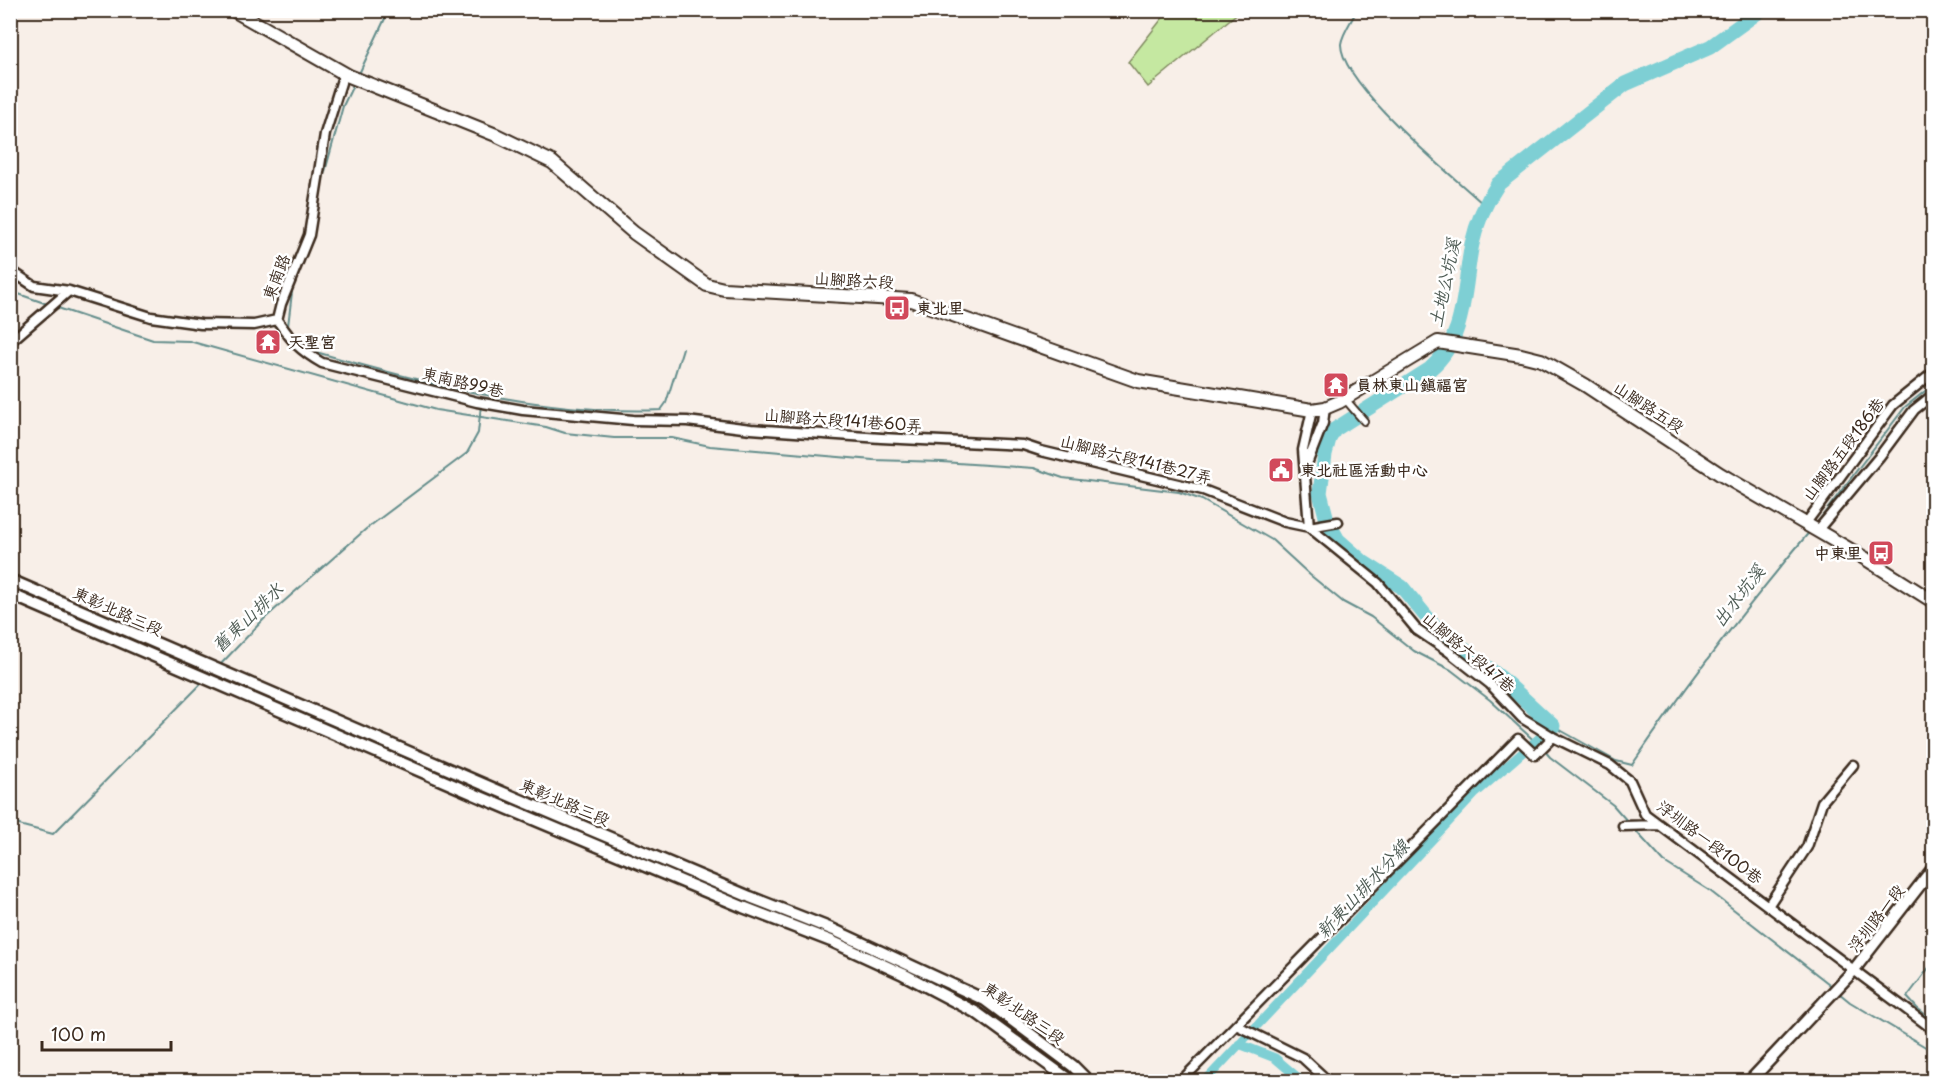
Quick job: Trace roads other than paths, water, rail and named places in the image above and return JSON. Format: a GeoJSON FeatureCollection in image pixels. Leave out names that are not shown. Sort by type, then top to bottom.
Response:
{"type":"FeatureCollection","features":[{"type":"Feature","properties":{"kind":"main road","name":"山腳路六段"},"geometry":{"type":"LineString","coordinates":[[234,10],[365,83],[496,135],[552,162],[633,233],[707,285],[723,289],[911,300],[1138,381],[1312,410],[1325,408],[1344,398],[1438,342]]}},
{"type":"Feature","properties":{"kind":"main road","name":"山腳路五段"},"geometry":{"type":"LineString","coordinates":[[1438,342],[1541,360],[1585,385],[1720,474],[1817,531]]}},
{"type":"Feature","properties":{"kind":"main road"},"geometry":{"type":"LineString","coordinates":[[1817,531],[1934,602]]}},
{"type":"Feature","properties":{"kind":"street","name":"東南路"},"geometry":{"type":"LineString","coordinates":[[10,270],[34,286],[69,291],[151,317],[201,324],[254,325],[277,320],[281,304],[309,235],[325,134],[347,74]]}},
{"type":"Feature","properties":{"kind":"street"},"geometry":{"type":"LineString","coordinates":[[10,342],[69,291]]}},
{"type":"Feature","properties":{"kind":"street","name":"東南路99巷"},"geometry":{"type":"LineString","coordinates":[[277,320],[294,344],[322,363],[477,402],[524,410],[633,420],[662,420]]}},
{"type":"Feature","properties":{"kind":"street","name":"山腳路五段186巷"},"geometry":{"type":"LineString","coordinates":[[1806,524],[1893,405],[1934,372]]}},
{"type":"Feature","properties":{"kind":"street"},"geometry":{"type":"LineString","coordinates":[[1817,531],[1879,457],[1914,410],[1934,394]]}},
{"type":"Feature","properties":{"kind":"street"},"geometry":{"type":"LineString","coordinates":[[1344,398],[1364,421]]}},
{"type":"Feature","properties":{"kind":"street"},"geometry":{"type":"LineString","coordinates":[[1306,467],[1323,423],[1325,408]]}},
{"type":"Feature","properties":{"kind":"street"},"geometry":{"type":"LineString","coordinates":[[1312,410],[1303,450],[1309,527],[1338,522]]}},
{"type":"Feature","properties":{"kind":"street","name":"山腳路六段141巷60弄"},"geometry":{"type":"LineString","coordinates":[[662,420],[810,434],[1023,445]]}},
{"type":"Feature","properties":{"kind":"street","name":"山腳路六段141巷27弄"},"geometry":{"type":"LineString","coordinates":[[1023,445],[1203,490],[1285,522],[1309,527]]}},
{"type":"Feature","properties":{"kind":"street","name":"山腳路六段47巷"},"geometry":{"type":"LineString","coordinates":[[1309,527],[1378,583],[1417,630],[1490,684],[1522,718],[1552,737]]}},
{"type":"Feature","properties":{"kind":"street","name":"東彰北路三段"},"geometry":{"type":"LineString","coordinates":[[10,580],[460,774],[750,897],[834,930],[953,985],[985,1000],[1073,1066],[1089,1082]]}},
{"type":"Feature","properties":{"kind":"street","name":"東彰北路三段"},"geometry":{"type":"LineString","coordinates":[[10,594],[494,802],[743,907],[831,941],[903,974],[977,1013],[1072,1082]]}},
{"type":"Feature","properties":{"kind":"street"},"geometry":{"type":"LineString","coordinates":[[1180,1082],[1518,739],[1534,755],[1552,737]]}},
{"type":"Feature","properties":{"kind":"street","name":"浮圳路一段100巷"},"geometry":{"type":"LineString","coordinates":[[1552,737],[1610,765],[1630,781],[1645,814],[1934,1030]]}},
{"type":"Feature","properties":{"kind":"street","name":"浮圳路一段100巷"},"geometry":{"type":"LineString","coordinates":[[1768,906],[1808,847],[1822,802],[1853,765]]}},
{"type":"Feature","properties":{"kind":"street"},"geometry":{"type":"LineString","coordinates":[[1623,826],[1660,825]]}},
{"type":"Feature","properties":{"kind":"street","name":"浮圳路一段"},"geometry":{"type":"LineString","coordinates":[[1749,1082],[1853,971],[1934,867]]}},
{"type":"Feature","properties":{"kind":"street"},"geometry":{"type":"LineString","coordinates":[[1236,1025],[1304,1058],[1329,1082]]}},
{"type":"Feature","properties":{"kind":"waterway"},"geometry":{"type":"LineString","coordinates":[[358,76],[389,10]]}},
{"type":"Feature","properties":{"kind":"waterway"},"geometry":{"type":"LineString","coordinates":[[1357,10],[1345,31],[1341,44],[1346,61],[1359,82],[1401,129],[1484,205]]}},
{"type":"Feature","properties":{"kind":"waterway","name":"土地公坑溪"},"geometry":{"type":"LineString","coordinates":[[1553,726],[1502,679],[1434,626],[1402,587],[1363,562],[1338,540],[1327,520],[1320,493],[1329,439],[1334,430],[1430,369],[1442,357],[1451,343],[1462,311],[1476,228],[1485,205],[1498,184],[1625,84],[1710,47],[1761,10]]}},
{"type":"Feature","properties":{"kind":"waterway"},"geometry":{"type":"LineString","coordinates":[[321,186],[343,106],[354,83]]}},
{"type":"Feature","properties":{"kind":"waterway"},"geometry":{"type":"LineString","coordinates":[[293,284],[288,326],[296,339]]}},
{"type":"Feature","properties":{"kind":"waterway"},"geometry":{"type":"LineString","coordinates":[[10,291],[50,305]]}},
{"type":"Feature","properties":{"kind":"waterway"},"geometry":{"type":"LineString","coordinates":[[55,307],[153,340],[189,341],[436,410],[546,427],[565,433],[614,438],[672,438],[710,446],[873,460],[1034,468],[1063,478],[1179,492],[1202,500],[1272,540],[1343,602],[1371,617],[1414,651],[1451,670],[1490,700],[1540,746]]}},
{"type":"Feature","properties":{"kind":"waterway"},"geometry":{"type":"LineString","coordinates":[[309,350],[439,385],[527,402],[616,410],[661,410],[666,403],[683,348]]}},
{"type":"Feature","properties":{"kind":"waterway","name":"出水坑溪"},"geometry":{"type":"LineString","coordinates":[[1816,524],[1905,407],[1934,384]]}},
{"type":"Feature","properties":{"kind":"waterway","name":"舊東山排水"},"geometry":{"type":"LineString","coordinates":[[219,666],[264,619],[366,529],[467,453],[478,433],[481,405]]}},
{"type":"Feature","properties":{"kind":"waterway","name":"出水坑溪"},"geometry":{"type":"LineString","coordinates":[[1553,726],[1616,761],[1632,765],[1718,646],[1811,530]]}},
{"type":"Feature","properties":{"kind":"waterway","name":"舊東山排水"},"geometry":{"type":"LineString","coordinates":[[10,819],[19,825],[53,834],[204,681]]}},
{"type":"Feature","properties":{"kind":"waterway","name":"新東山排水分線"},"geometry":{"type":"LineString","coordinates":[[1204,1082],[1476,793],[1553,726]]}},
{"type":"Feature","properties":{"kind":"waterway"},"geometry":{"type":"LineString","coordinates":[[1544,750],[1613,805],[1628,822]]}},
{"type":"Feature","properties":{"kind":"waterway"},"geometry":{"type":"LineString","coordinates":[[1634,829],[1664,862],[1710,891],[1833,987]]}},
{"type":"Feature","properties":{"kind":"waterway"},"geometry":{"type":"LineString","coordinates":[[1934,961],[1907,997],[1934,1021]]}},
{"type":"Feature","properties":{"kind":"waterway"},"geometry":{"type":"LineString","coordinates":[[1839,993],[1850,1002],[1934,1052]]}},
{"type":"Feature","properties":{"kind":"waterway"},"geometry":{"type":"LineString","coordinates":[[1239,1044],[1275,1058],[1303,1082]]}},
{"type":"Feature","properties":{"kind":"place","name":"東北里"},"geometry":{"type":"Point","coordinates":[897,308]}},
{"type":"Feature","properties":{"kind":"place","name":"天聖宮"},"geometry":{"type":"Point","coordinates":[268,342]}},
{"type":"Feature","properties":{"kind":"place","name":"員林東山鎮福宮"},"geometry":{"type":"Point","coordinates":[1336,385]}},
{"type":"Feature","properties":{"kind":"place","name":"東北社區活動中心"},"geometry":{"type":"Point","coordinates":[1281,470]}},
{"type":"Feature","properties":{"kind":"place","name":"中東里"},"geometry":{"type":"Point","coordinates":[1881,553]}}]}
